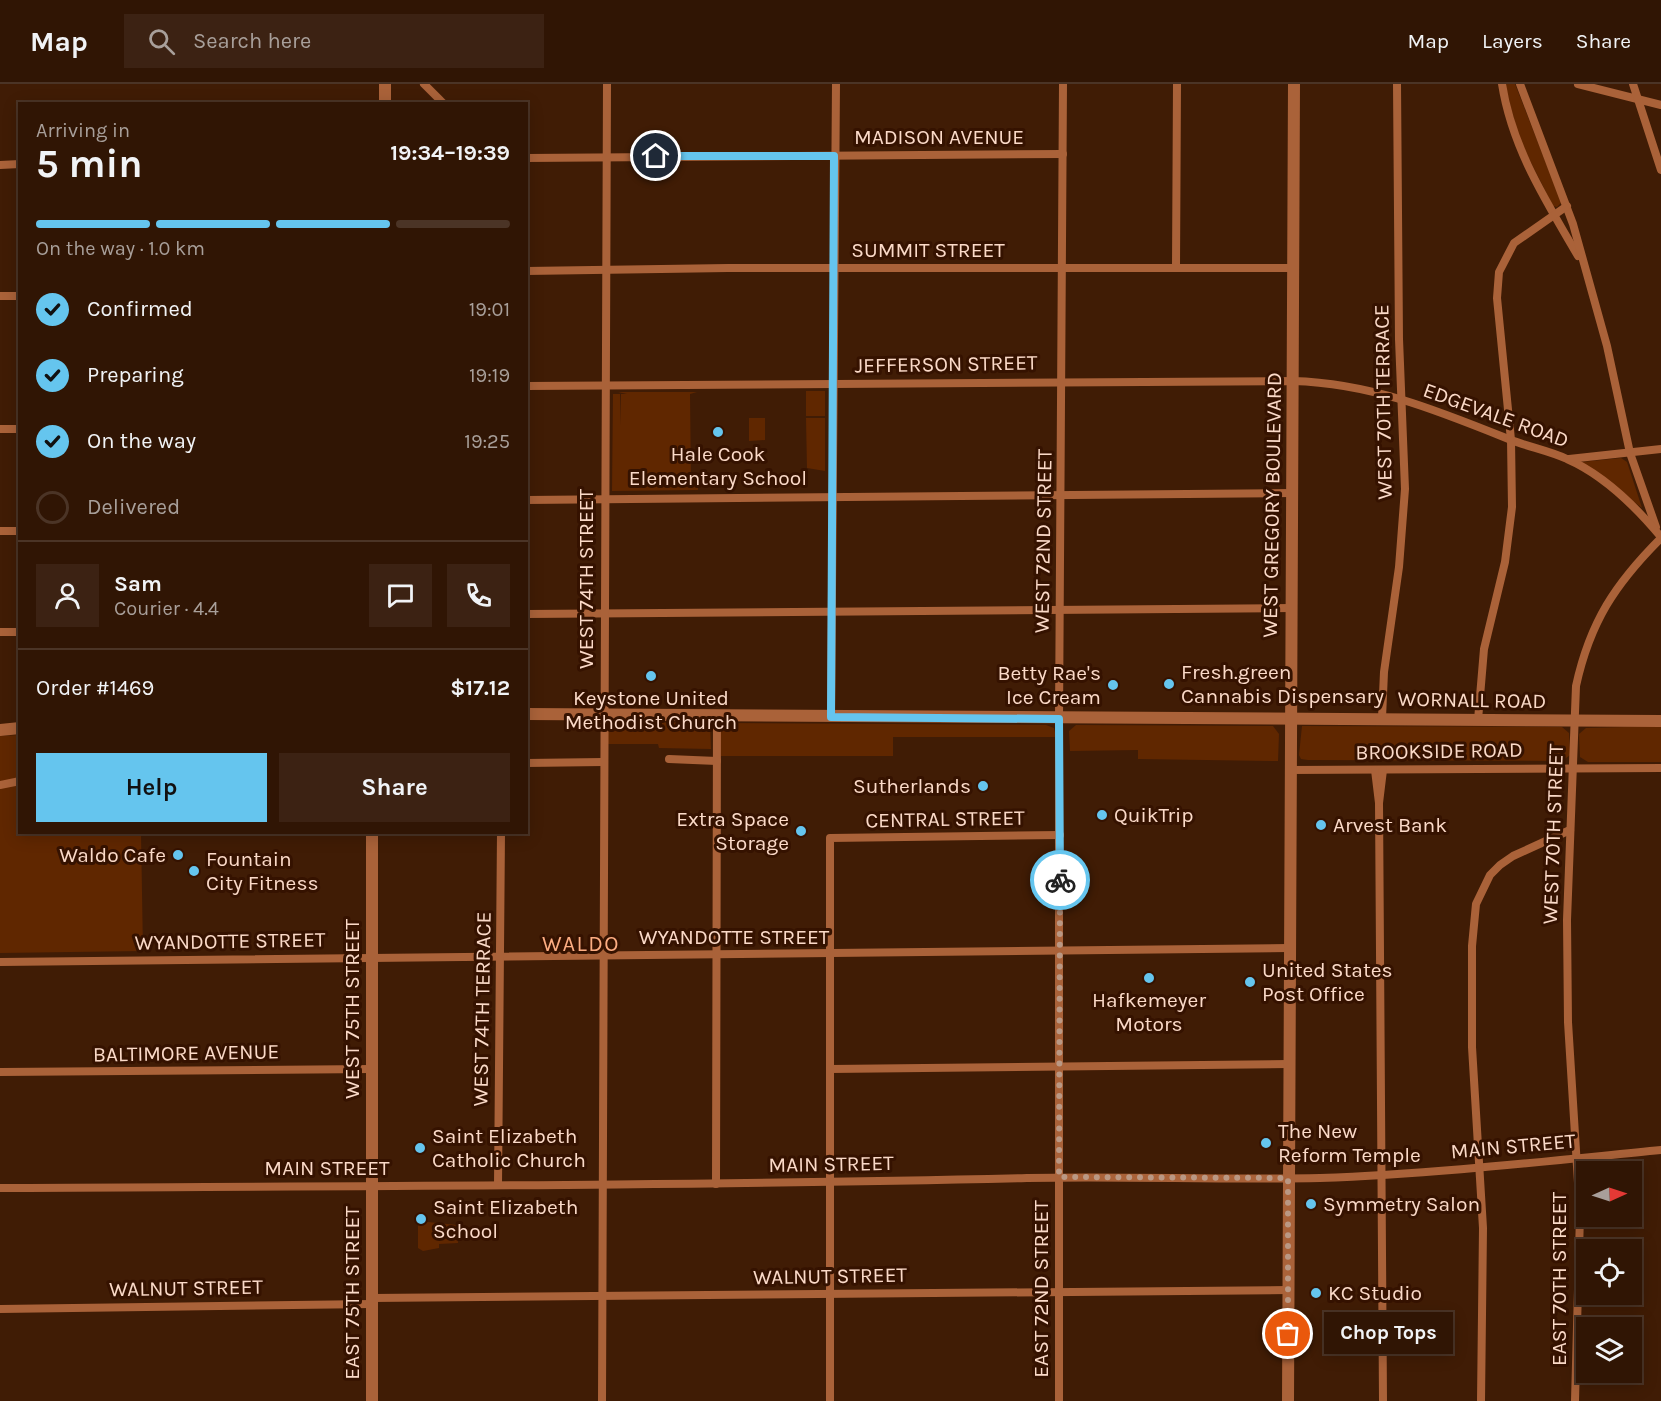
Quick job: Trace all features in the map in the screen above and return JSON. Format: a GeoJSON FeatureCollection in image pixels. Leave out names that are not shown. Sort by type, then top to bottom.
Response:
{"type":"FeatureCollection","features":[{"type":"Feature","properties":{"kind":"main road"},"geometry":{"type":"LineString","coordinates":[[385,84],[385,102]]}},
{"type":"Feature","properties":{"kind":"main road","name":"WEST GREGORY BOULEVARD"},"geometry":{"type":"LineString","coordinates":[[1288,1401],[1288,948],[1294,84]]}},
{"type":"Feature","properties":{"kind":"main road","name":"WORNALL ROAD"},"geometry":{"type":"LineString","coordinates":[[528,714],[1661,721]]}},
{"type":"Feature","properties":{"kind":"main road"},"geometry":{"type":"LineString","coordinates":[[0,730],[18,728]]}},
{"type":"Feature","properties":{"kind":"main road","name":"WEST 75TH STREET"},"geometry":{"type":"LineString","coordinates":[[372,834],[372,1186]]}},
{"type":"Feature","properties":{"kind":"main road","name":"EAST 75TH STREET"},"geometry":{"type":"LineString","coordinates":[[372,1186],[372,1401]]}},
{"type":"Feature","properties":{"kind":"street"},"geometry":{"type":"LineString","coordinates":[[424,84],[442,102]]}},
{"type":"Feature","properties":{"kind":"street","name":"WEST 74TH STREET"},"geometry":{"type":"LineString","coordinates":[[602,1401],[607,84]]}},
{"type":"Feature","properties":{"kind":"street"},"geometry":{"type":"LineString","coordinates":[[831,717],[836,84]]}},
{"type":"Feature","properties":{"kind":"street","name":"WEST 72ND STREET"},"geometry":{"type":"LineString","coordinates":[[1059,1177],[1063,84]]}},
{"type":"Feature","properties":{"kind":"street"},"geometry":{"type":"LineString","coordinates":[[1176,267],[1177,84]]}},
{"type":"Feature","properties":{"kind":"street","name":"WEST 70TH TERRACE"},"geometry":{"type":"LineString","coordinates":[[1382,718],[1384,672],[1404,525],[1398,84]]}},
{"type":"Feature","properties":{"kind":"street"},"geometry":{"type":"LineString","coordinates":[[1502,84],[1517,143],[1555,217],[1583,264]]}},
{"type":"Feature","properties":{"kind":"street"},"geometry":{"type":"LineString","coordinates":[[1520,84],[1567,206],[1607,346],[1630,453],[1646,504],[1661,537]]}},
{"type":"Feature","properties":{"kind":"street"},"geometry":{"type":"LineString","coordinates":[[1578,84],[1661,105]]}},
{"type":"Feature","properties":{"kind":"street"},"geometry":{"type":"LineString","coordinates":[[1633,84],[1661,170]]}},
{"type":"Feature","properties":{"kind":"street","name":"MADISON AVENUE"},"geometry":{"type":"LineString","coordinates":[[528,158],[1063,154]]}},
{"type":"Feature","properties":{"kind":"street"},"geometry":{"type":"LineString","coordinates":[[0,165],[18,165]]}},
{"type":"Feature","properties":{"kind":"street"},"geometry":{"type":"LineString","coordinates":[[1478,720],[1484,648],[1510,531],[1513,475],[1497,298],[1499,273],[1514,243],[1555,217],[1567,206]]}},
{"type":"Feature","properties":{"kind":"street","name":"SUMMIT STREET"},"geometry":{"type":"LineString","coordinates":[[528,271],[1062,267],[1293,268]]}},
{"type":"Feature","properties":{"kind":"street"},"geometry":{"type":"LineString","coordinates":[[0,296],[18,296]]}},
{"type":"Feature","properties":{"kind":"street","name":"EDGEVALE ROAD"},"geometry":{"type":"LineString","coordinates":[[1293,381],[1356,387],[1402,400],[1568,459],[1622,496],[1661,537]]}},
{"type":"Feature","properties":{"kind":"street","name":"JEFFERSON STREET"},"geometry":{"type":"LineString","coordinates":[[528,386],[1293,381]]}},
{"type":"Feature","properties":{"kind":"street"},"geometry":{"type":"LineString","coordinates":[[0,429],[18,429]]}},
{"type":"Feature","properties":{"kind":"street"},"geometry":{"type":"LineString","coordinates":[[1568,459],[1661,449]]}},
{"type":"Feature","properties":{"kind":"street"},"geometry":{"type":"LineString","coordinates":[[528,500],[1292,494]]}},
{"type":"Feature","properties":{"kind":"street"},"geometry":{"type":"LineString","coordinates":[[0,531],[18,531]]}},
{"type":"Feature","properties":{"kind":"street","name":"WEST 70TH STREET"},"geometry":{"type":"LineString","coordinates":[[1576,1158],[1567,960],[1570,831],[1578,678],[1597,621],[1610,596],[1661,537]]}},
{"type":"Feature","properties":{"kind":"street"},"geometry":{"type":"LineString","coordinates":[[528,614],[1291,608]]}},
{"type":"Feature","properties":{"kind":"street"},"geometry":{"type":"LineString","coordinates":[[0,632],[18,632]]}},
{"type":"Feature","properties":{"kind":"street"},"geometry":{"type":"LineString","coordinates":[[716,1184],[717,716]]}},
{"type":"Feature","properties":{"kind":"street"},"geometry":{"type":"LineString","coordinates":[[669,759],[717,761]]}},
{"type":"Feature","properties":{"kind":"street"},"geometry":{"type":"LineString","coordinates":[[528,762],[603,762]]}},
{"type":"Feature","properties":{"kind":"street","name":"BROOKSIDE ROAD"},"geometry":{"type":"LineString","coordinates":[[1289,770],[1661,768]]}},
{"type":"Feature","properties":{"kind":"street"},"geometry":{"type":"LineString","coordinates":[[1379,770],[1383,1401]]}},
{"type":"Feature","properties":{"kind":"street"},"geometry":{"type":"LineString","coordinates":[[0,785],[18,781]]}},
{"type":"Feature","properties":{"kind":"street"},"geometry":{"type":"LineString","coordinates":[[1481,1401],[1483,1228],[1472,1047],[1472,946],[1476,904],[1490,874],[1500,865],[1513,856],[1570,831]]}},
{"type":"Feature","properties":{"kind":"street","name":"WEST 74TH TERRACE"},"geometry":{"type":"LineString","coordinates":[[498,1185],[501,834]]}},
{"type":"Feature","properties":{"kind":"street","name":"CENTRAL STREET"},"geometry":{"type":"LineString","coordinates":[[830,955],[830,838],[1060,835]]}},
{"type":"Feature","properties":{"kind":"street","name":"WYANDOTTE STREET"},"geometry":{"type":"LineString","coordinates":[[0,962],[372,957],[830,955],[1288,948]]}},
{"type":"Feature","properties":{"kind":"street"},"geometry":{"type":"LineString","coordinates":[[830,955],[830,1401]]}},
{"type":"Feature","properties":{"kind":"street"},"geometry":{"type":"LineString","coordinates":[[830,1070],[1288,1064]]}},
{"type":"Feature","properties":{"kind":"street","name":"BALTIMORE AVENUE"},"geometry":{"type":"LineString","coordinates":[[0,1072],[372,1069]]}},
{"type":"Feature","properties":{"kind":"street","name":"MAIN STREET"},"geometry":{"type":"LineString","coordinates":[[0,1188],[498,1185],[602,1182],[716,1184],[1059,1177],[1288,1178],[1481,1167],[1661,1150]]}},
{"type":"Feature","properties":{"kind":"street","name":"EAST 70TH STREET"},"geometry":{"type":"LineString","coordinates":[[1575,1401],[1580,1270],[1576,1158]]}},
{"type":"Feature","properties":{"kind":"street","name":"EAST 72ND STREET"},"geometry":{"type":"LineString","coordinates":[[1059,1177],[1059,1401]]}},
{"type":"Feature","properties":{"kind":"street","name":"WALNUT STREET"},"geometry":{"type":"LineString","coordinates":[[0,1309],[603,1296],[1288,1290]]}},
{"type":"Feature","properties":{"kind":"shaded area"},"geometry":{"type":"Polygon","coordinates":[[[1505,84],[1515,84],[1559,196],[1561,203],[1557,207],[1553,206],[1519,139],[1505,84]]]}},
{"type":"Feature","properties":{"kind":"shaded area"},"geometry":{"type":"Polygon","coordinates":[[[806,391],[825,391],[825,416],[806,416],[806,391]]]}},
{"type":"Feature","properties":{"kind":"shaded area"},"geometry":{"type":"Polygon","coordinates":[[[618,392],[697,392],[690,394],[691,485],[698,486],[698,490],[612,491],[613,394],[620,394],[621,426],[621,394],[627,394],[618,392]]]}},
{"type":"Feature","properties":{"kind":"shaded area"},"geometry":{"type":"Polygon","coordinates":[[[749,418],[765,418],[765,440],[749,441],[749,418]]]}},
{"type":"Feature","properties":{"kind":"shaded area"},"geometry":{"type":"Polygon","coordinates":[[[806,418],[825,418],[825,471],[807,468],[806,418]]]}},
{"type":"Feature","properties":{"kind":"shaded area"},"geometry":{"type":"Polygon","coordinates":[[[1621,458],[1627,462],[1642,508],[1582,462],[1621,458]]]}},
{"type":"Feature","properties":{"kind":"shaded area"},"geometry":{"type":"Polygon","coordinates":[[[610,722],[710,723],[711,749],[659,748],[658,744],[607,744],[610,722]]]}},
{"type":"Feature","properties":{"kind":"shaded area"},"geometry":{"type":"Polygon","coordinates":[[[725,723],[1046,725],[1054,728],[1056,737],[893,737],[893,756],[721,756],[721,725],[725,723]]]}},
{"type":"Feature","properties":{"kind":"shaded area"},"geometry":{"type":"Polygon","coordinates":[[[1076,725],[1273,726],[1279,734],[1278,761],[1138,759],[1138,750],[1070,751],[1069,731],[1076,725]]]}},
{"type":"Feature","properties":{"kind":"shaded area"},"geometry":{"type":"Polygon","coordinates":[[[1302,726],[1562,727],[1569,733],[1570,755],[1562,761],[1308,760],[1301,759],[1299,755],[1302,726]]]}},
{"type":"Feature","properties":{"kind":"shaded area"},"geometry":{"type":"Polygon","coordinates":[[[1661,726],[1661,762],[1588,762],[1580,757],[1579,734],[1586,728],[1661,726]]]}},
{"type":"Feature","properties":{"kind":"shaded area"},"geometry":{"type":"Polygon","coordinates":[[[18,735],[18,834],[141,834],[143,951],[0,953],[0,736],[18,735]]]}},
{"type":"Feature","properties":{"kind":"shaded area"},"geometry":{"type":"Polygon","coordinates":[[[418,1221],[457,1225],[458,1243],[439,1244],[439,1248],[423,1251],[418,1248],[418,1221]]]}},
{"type":"Feature","properties":{"kind":"way so far"},"geometry":{"type":"LineString","coordinates":[[1060,880],[1059,1177],[1288,1178],[1288,1334]]}},
{"type":"Feature","properties":{"kind":"place","name":"Hale Cook Elementary School"},"geometry":{"type":"Point","coordinates":[718,432]}},
{"type":"Feature","properties":{"kind":"place","name":"Keystone United Methodist Church"},"geometry":{"type":"Point","coordinates":[651,676]}},
{"type":"Feature","properties":{"kind":"place","name":"Fresh.green Cannabis Dispensary"},"geometry":{"type":"Point","coordinates":[1169,684]}},
{"type":"Feature","properties":{"kind":"place","name":"Betty Rae's Ice Cream"},"geometry":{"type":"Point","coordinates":[1113,685]}},
{"type":"Feature","properties":{"kind":"place","name":"Sutherlands"},"geometry":{"type":"Point","coordinates":[983,786]}},
{"type":"Feature","properties":{"kind":"place","name":"QuikTrip"},"geometry":{"type":"Point","coordinates":[1102,815]}},
{"type":"Feature","properties":{"kind":"place","name":"Arvest Bank"},"geometry":{"type":"Point","coordinates":[1321,825]}},
{"type":"Feature","properties":{"kind":"place","name":"Extra Space Storage"},"geometry":{"type":"Point","coordinates":[801,831]}},
{"type":"Feature","properties":{"kind":"place","name":"Waldo Cafe"},"geometry":{"type":"Point","coordinates":[178,855]}},
{"type":"Feature","properties":{"kind":"place","name":"Fountain City Fitness"},"geometry":{"type":"Point","coordinates":[194,871]}},
{"type":"Feature","properties":{"kind":"place","name":"Hafkemeyer Motors"},"geometry":{"type":"Point","coordinates":[1149,978]}},
{"type":"Feature","properties":{"kind":"place","name":"United States Post Office"},"geometry":{"type":"Point","coordinates":[1250,982]}},
{"type":"Feature","properties":{"kind":"place","name":"The New Reform Temple"},"geometry":{"type":"Point","coordinates":[1266,1143]}},
{"type":"Feature","properties":{"kind":"place","name":"Saint Elizabeth Catholic Church"},"geometry":{"type":"Point","coordinates":[420,1148]}},
{"type":"Feature","properties":{"kind":"place","name":"Symmetry Salon"},"geometry":{"type":"Point","coordinates":[1311,1204]}},
{"type":"Feature","properties":{"kind":"place","name":"Saint Elizabeth School"},"geometry":{"type":"Point","coordinates":[421,1219]}},
{"type":"Feature","properties":{"kind":"place","name":"KC Studio"},"geometry":{"type":"Point","coordinates":[1316,1293]}},
{"type":"Feature","properties":{"kind":"place","name":"Chop Tops"},"geometry":{"type":"Point","coordinates":[1288,1334]}},
{"type":"Feature","properties":{"kind":"district","name":"WALDO"},"geometry":{"type":"Point","coordinates":[581,944]}},
{"type":"Feature","properties":{"kind":"route"},"geometry":{"type":"LineString","coordinates":[[656,156],[834,156],[831,717],[1059,719],[1060,880]]}}]}
